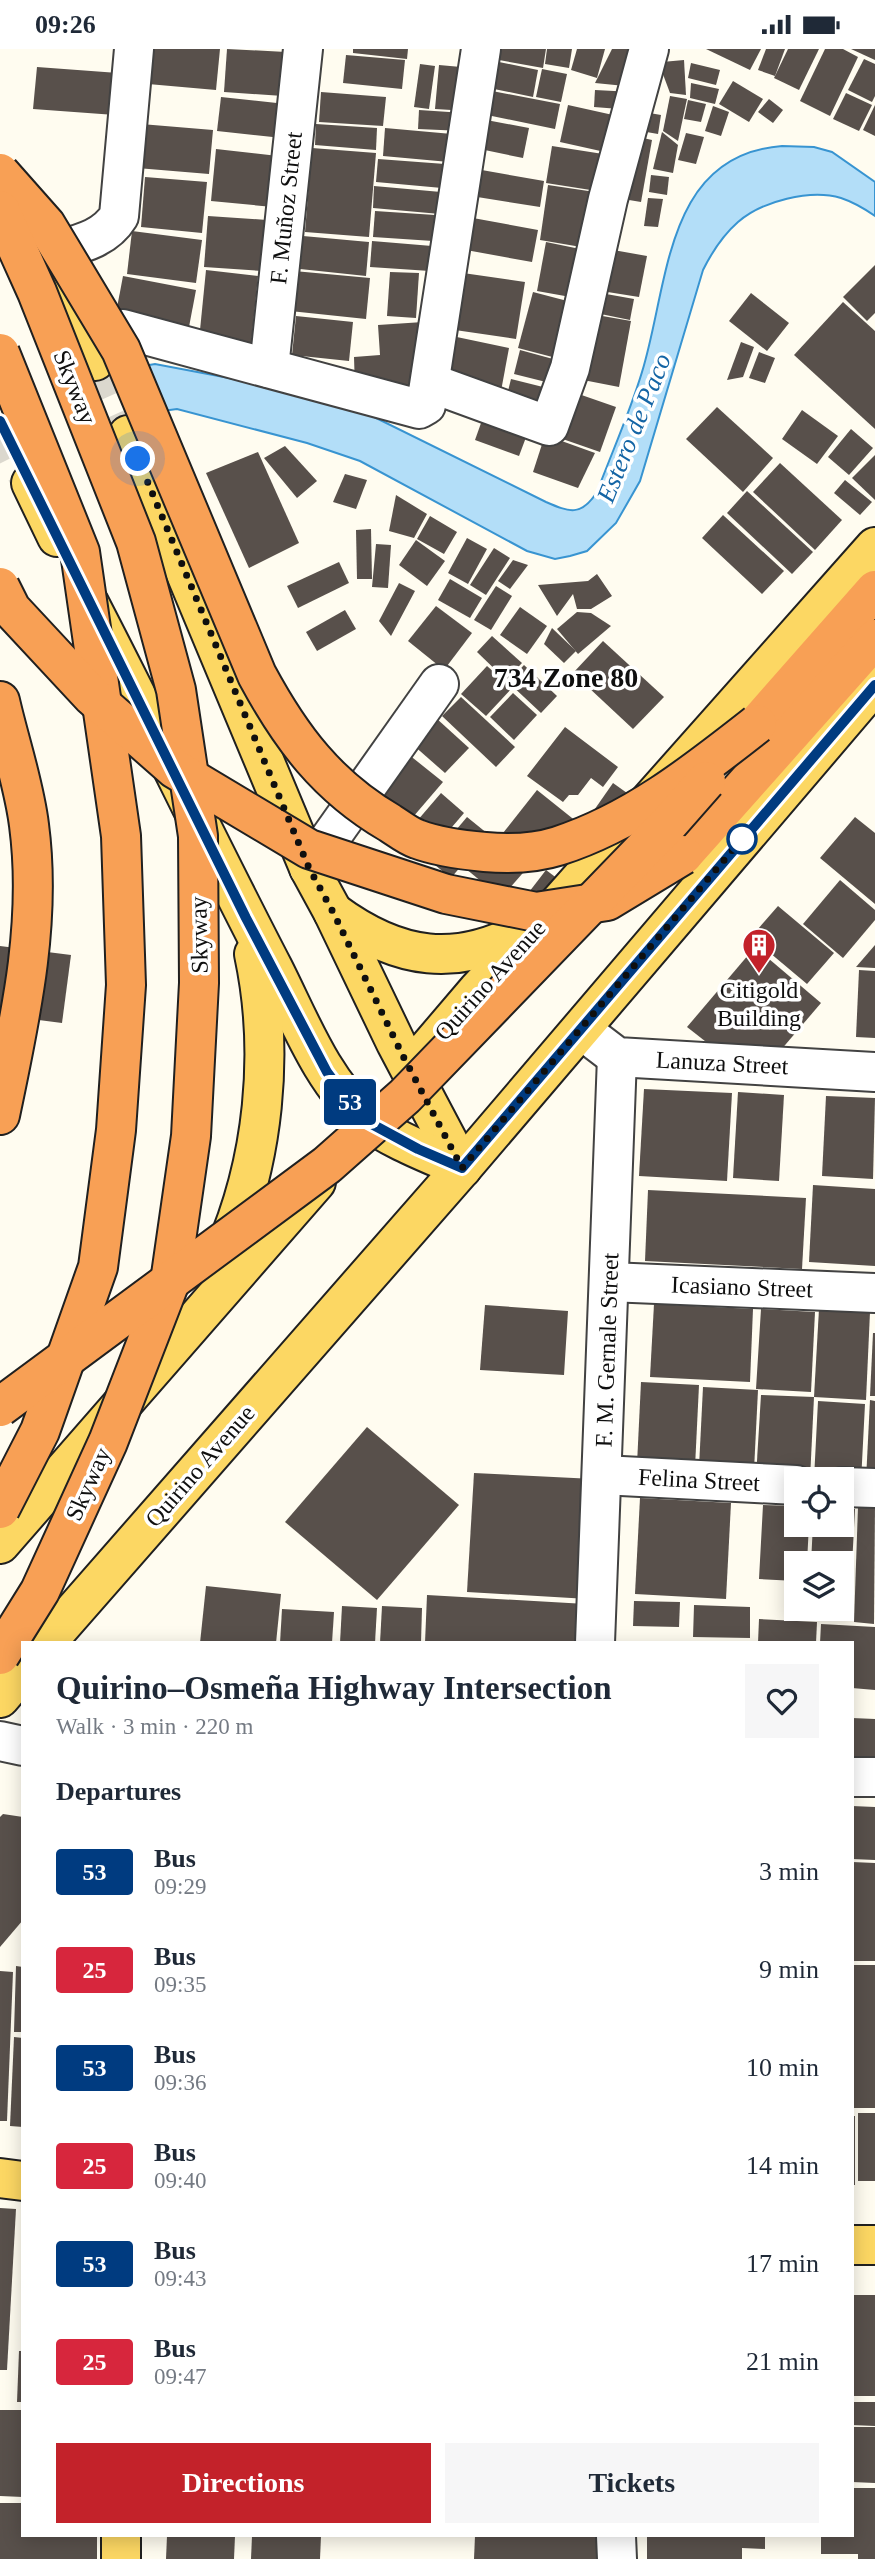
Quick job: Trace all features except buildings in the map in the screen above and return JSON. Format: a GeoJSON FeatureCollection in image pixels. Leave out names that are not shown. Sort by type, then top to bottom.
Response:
{"type":"FeatureCollection","features":[{"type":"Feature","properties":{"kind":"highway"},"geometry":{"type":"LineString","coordinates":[[0,173],[46,225],[121,350],[257,675],[280,718],[316,764],[368,810],[416,839],[462,850],[505,853],[556,846],[607,827],[682,783],[757,724]]}},
{"type":"Feature","properties":{"kind":"highway","name":"Skyway"},"geometry":{"type":"LineString","coordinates":[[0,210],[37,292],[136,542],[176,690],[198,836],[200,983],[191,1136],[170,1282],[108,1442],[45,1579],[0,1655]]}},
{"type":"Feature","properties":{"kind":"highway"},"geometry":{"type":"LineString","coordinates":[[0,353],[80,552],[121,837],[126,985],[116,1130],[98,1267],[40,1431],[0,1509]]}},
{"type":"Feature","properties":{"kind":"highway"},"geometry":{"type":"LineString","coordinates":[[0,587],[11,609],[92,696],[175,769],[309,849],[446,894],[536,912],[607,901],[683,855],[875,639]]}},
{"type":"Feature","properties":{"kind":"highway"},"geometry":{"type":"LineString","coordinates":[[0,1407],[327,1165],[395,1104],[670,822],[875,590]]}},
{"type":"Feature","properties":{"kind":"highway"},"geometry":{"type":"LineString","coordinates":[[0,701],[29,824],[33,917],[23,1005],[0,1115]]}},
{"type":"Feature","properties":{"kind":"main road"},"geometry":{"type":"LineString","coordinates":[[0,155],[95,361]]}},
{"type":"Feature","properties":{"kind":"main road"},"geometry":{"type":"LineString","coordinates":[[128,435],[309,868],[462,1168]]}},
{"type":"Feature","properties":{"kind":"main road"},"geometry":{"type":"LineString","coordinates":[[31,483],[246,918],[327,1072],[368,1122],[418,1149],[462,1168]]}},
{"type":"Feature","properties":{"kind":"main road","name":"Quirino Avenue"},"geometry":{"type":"LineString","coordinates":[[0,1544],[173,1349],[478,990],[544,920],[875,547]]}},
{"type":"Feature","properties":{"kind":"main road","name":"Quirino Avenue"},"geometry":{"type":"LineString","coordinates":[[48,1641],[462,1168],[875,684]]}},
{"type":"Feature","properties":{"kind":"main road"},"geometry":{"type":"LineString","coordinates":[[202,828],[277,793]]}},
{"type":"Feature","properties":{"kind":"main road"},"geometry":{"type":"LineString","coordinates":[[333,912],[359,931],[389,945],[421,953],[442,954],[501,944],[544,920]]}},
{"type":"Feature","properties":{"kind":"main road"},"geometry":{"type":"LineString","coordinates":[[173,1349],[207,1292],[234,1230],[252,1166],[262,1104],[265,1041],[259,979],[246,918]]}},
{"type":"Feature","properties":{"kind":"main road"},"geometry":{"type":"LineString","coordinates":[[0,1697],[21,1673]]}},
{"type":"Feature","properties":{"kind":"main road"},"geometry":{"type":"LineString","coordinates":[[0,2178],[21,2181]]}},
{"type":"Feature","properties":{"kind":"main road"},"geometry":{"type":"LineString","coordinates":[[854,2245],[875,2245]]}},
{"type":"Feature","properties":{"kind":"main road"},"geometry":{"type":"LineString","coordinates":[[121,2537],[121,2559]]}},
{"type":"Feature","properties":{"kind":"street"},"geometry":{"type":"LineString","coordinates":[[46,254],[101,236],[111,229],[119,216],[134,49]]}},
{"type":"Feature","properties":{"kind":"street","name":"F. Muñoz Street"},"geometry":{"type":"LineString","coordinates":[[269,368],[303,49]]}},
{"type":"Feature","properties":{"kind":"street"},"geometry":{"type":"LineString","coordinates":[[123,329],[419,409],[426,405],[481,49]]}},
{"type":"Feature","properties":{"kind":"street"},"geometry":{"type":"LineString","coordinates":[[431,383],[549,426],[569,368],[608,199],[649,49]]}},
{"type":"Feature","properties":{"kind":"street"},"geometry":{"type":"LineString","coordinates":[[309,868],[439,684]]}},
{"type":"Feature","properties":{"kind":"street"},"geometry":{"type":"LineString","coordinates":[[580,1028],[617,1057]]}},
{"type":"Feature","properties":{"kind":"street","name":"Lanuza Street"},"geometry":{"type":"LineString","coordinates":[[617,1057],[875,1072]]}},
{"type":"Feature","properties":{"kind":"street","name":"F. M. Gernale Street"},"geometry":{"type":"LineString","coordinates":[[596,1641],[617,1057]]}},
{"type":"Feature","properties":{"kind":"street","name":"Icasiano Street"},"geometry":{"type":"LineString","coordinates":[[609,1282],[875,1293]]}},
{"type":"Feature","properties":{"kind":"street","name":"Felina Street"},"geometry":{"type":"LineString","coordinates":[[602,1475],[784,1484]]}},
{"type":"Feature","properties":{"kind":"street"},"geometry":{"type":"LineString","coordinates":[[854,1487],[875,1488]]}},
{"type":"Feature","properties":{"kind":"street"},"geometry":{"type":"LineString","coordinates":[[0,1741],[21,1746]]}},
{"type":"Feature","properties":{"kind":"street"},"geometry":{"type":"LineString","coordinates":[[854,1777],[875,1777]]}},
{"type":"Feature","properties":{"kind":"street"},"geometry":{"type":"LineString","coordinates":[[616,2537],[617,2559]]}},
{"type":"Feature","properties":{"kind":"water","name":"Estero de Paco"},"geometry":{"type":"Polygon","coordinates":[[[782,146],[814,147],[832,152],[875,182],[875,216],[841,198],[801,196],[760,208],[738,222],[727,233],[703,270],[640,481],[616,523],[587,551],[555,559],[527,551],[360,461],[307,443],[177,409],[0,433],[0,390],[155,364],[298,393],[364,412],[546,502],[568,510],[580,509],[586,506],[597,492],[632,402],[651,338],[667,265],[678,230],[693,199],[714,173],[743,155],[782,146]]]}},
{"type":"Feature","properties":{"kind":"pier"},"geometry":{"type":"Polygon","coordinates":[[[108,368],[129,419],[0,437],[0,386],[108,368]]]}},
{"type":"Feature","properties":{"kind":"tunnel"},"geometry":{"type":"LineString","coordinates":[[95,361],[128,435]]}},
{"type":"Feature","properties":{"kind":"tunnel"},"geometry":{"type":"LineString","coordinates":[[0,421],[31,483]]}},
{"type":"Feature","properties":{"kind":"bus line","name":"53"},"geometry":{"type":"LineString","coordinates":[[0,421],[246,918],[327,1072],[368,1122],[418,1149],[462,1168],[875,685]]}},
{"type":"Feature","properties":{"kind":"place","name":"Citigold Building"},"geometry":{"type":"Point","coordinates":[759,975]}},
{"type":"Feature","properties":{"kind":"district","name":"734 Zone 80"},"geometry":{"type":"Point","coordinates":[566,677]}},
{"type":"Feature","properties":{"kind":"route"},"geometry":{"type":"LineString","coordinates":[[138,459],[309,868],[462,1168],[742,839]]}}]}
